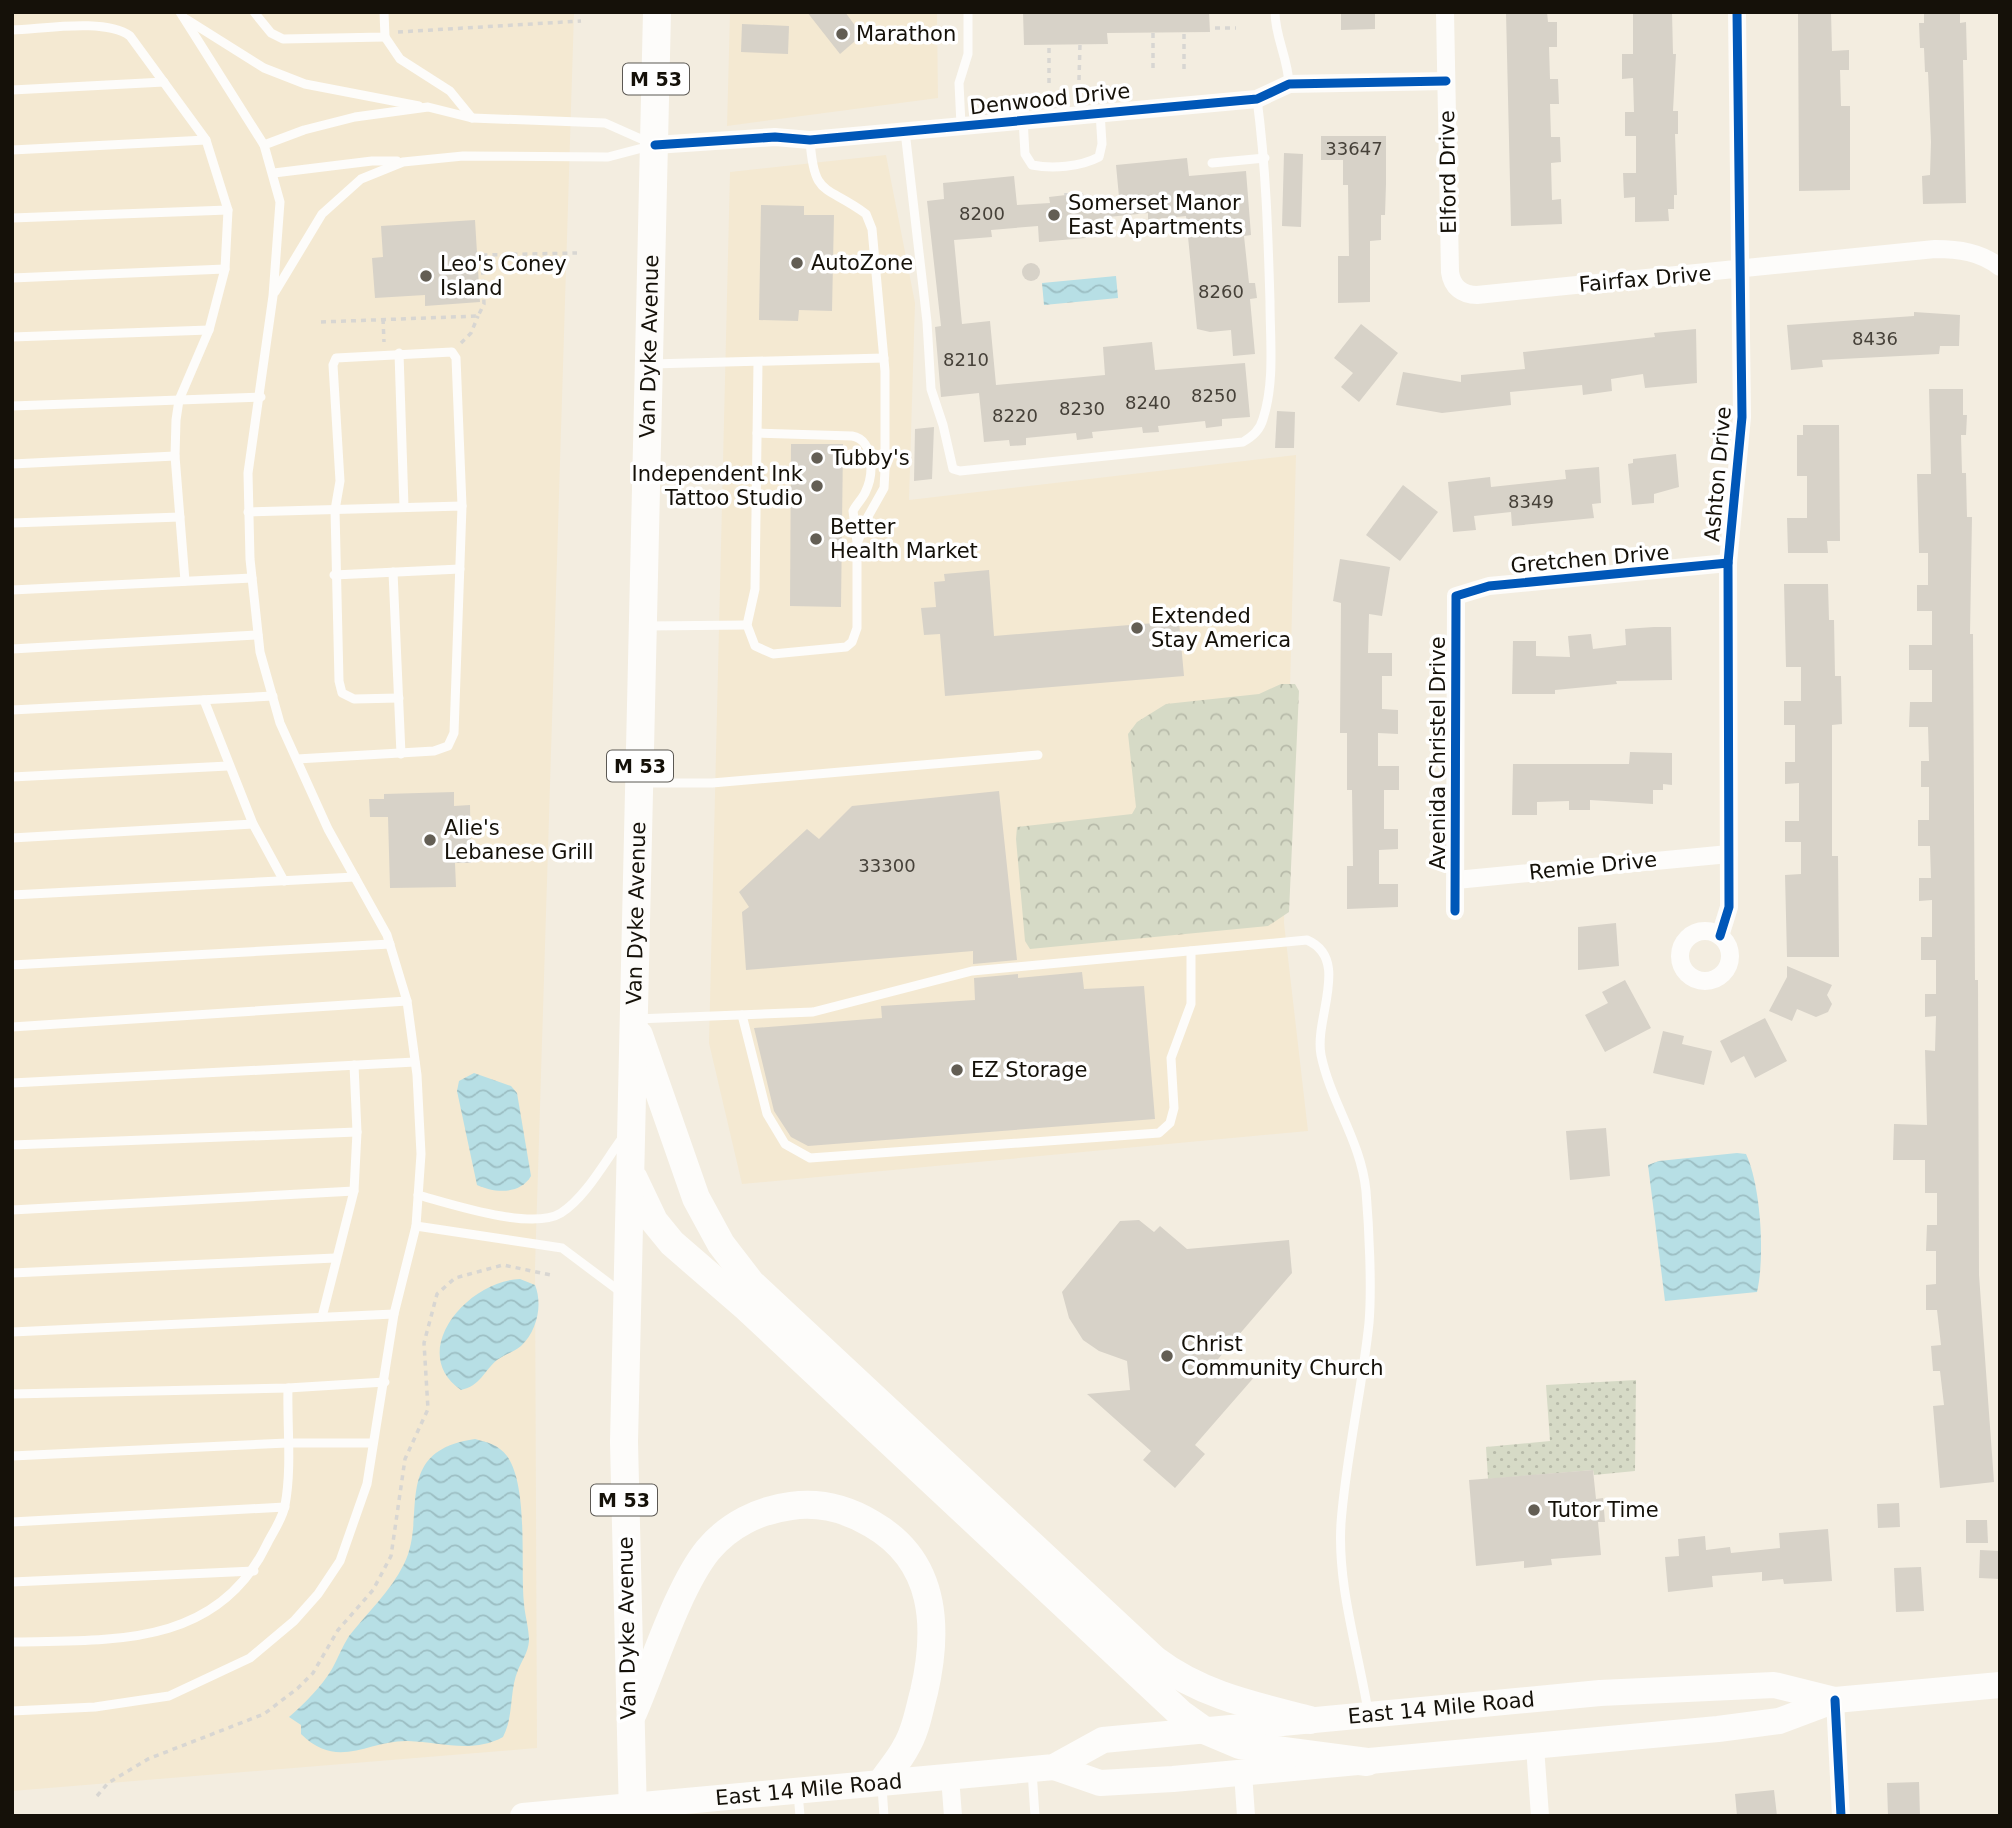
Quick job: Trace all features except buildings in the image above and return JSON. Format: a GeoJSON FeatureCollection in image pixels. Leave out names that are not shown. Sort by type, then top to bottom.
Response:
{"type":"FeatureCollection","features":[{"type":"Feature","properties":{"kind":"main road","name":"Van Dyke Avenue"},"geometry":{"type":"LineString","coordinates":[[633,1810],[624,1514],[657,12]]}},
{"type":"Feature","properties":{"kind":"main road"},"geometry":{"type":"LineString","coordinates":[[634,1020],[695,1198],[721,1244],[751,1283],[1155,1660],[1184,1680],[1224,1698],[1310,1720]]}},
{"type":"Feature","properties":{"kind":"main road"},"geometry":{"type":"LineString","coordinates":[[630,1167],[638,1194],[654,1221],[672,1243],[747,1308],[1181,1714],[1202,1729],[1240,1745],[1367,1762]]}},
{"type":"Feature","properties":{"kind":"main road"},"geometry":{"type":"LineString","coordinates":[[629,1722],[688,1583],[709,1549],[722,1535],[761,1513],[802,1504],[825,1506],[865,1520],[898,1543],[921,1579],[930,1610],[932,1646],[918,1716],[906,1747],[881,1782]]}},
{"type":"Feature","properties":{"kind":"main road","name":"East 14 Mile Road"},"geometry":{"type":"LineString","coordinates":[[523,1816],[633,1810],[798,1789],[1043,1768],[1103,1740],[1525,1698],[1774,1685],[1835,1700]]}},
{"type":"Feature","properties":{"kind":"main road","name":"East 14 Mile Road"},"geometry":{"type":"LineString","coordinates":[[1043,1768],[1100,1783],[1243,1773],[1535,1747],[1779,1721],[1835,1700],[2000,1685]]}},
{"type":"Feature","properties":{"kind":"street","name":"Elford Drive"},"geometry":{"type":"LineString","coordinates":[[1445,12],[1450,272],[1457,289]]}},
{"type":"Feature","properties":{"kind":"street","name":"Ashton Drive"},"geometry":{"type":"LineString","coordinates":[[1720,936],[1729,907],[1728,563],[1742,417],[1737,12]]}},
{"type":"Feature","properties":{"kind":"street","name":"Denwood Drive"},"geometry":{"type":"LineString","coordinates":[[655,145],[775,137],[810,140],[1257,99],[1289,84],[1446,81]]}},
{"type":"Feature","properties":{"kind":"street","name":"Fairfax Drive"},"geometry":{"type":"LineString","coordinates":[[1457,289],[1477,295],[1957,249],[1978,254],[1999,265]]}},
{"type":"Feature","properties":{"kind":"street","name":"Gretchen Drive"},"geometry":{"type":"LineString","coordinates":[[1456,596],[1489,586],[1728,563]]}},
{"type":"Feature","properties":{"kind":"street","name":"Avenida Christel Drive"},"geometry":{"type":"LineString","coordinates":[[1455,911],[1456,596]]}},
{"type":"Feature","properties":{"kind":"street","name":"Remie Drive"},"geometry":{"type":"LineString","coordinates":[[1456,880],[1730,854]]}},
{"type":"Feature","properties":{"kind":"street"},"geometry":{"type":"LineString","coordinates":[[1835,1700],[1841,1816]]}},
{"type":"Feature","properties":{"kind":"street"},"geometry":{"type":"LineString","coordinates":[[1535,1747],[1540,1816]]}},
{"type":"Feature","properties":{"kind":"street"},"geometry":{"type":"LineString","coordinates":[[1243,1773],[1246,1816]]}},
{"type":"Feature","properties":{"kind":"street"},"geometry":{"type":"LineString","coordinates":[[950,1777],[953,1816]]}},
{"type":"Feature","properties":{"kind":"lane"},"geometry":{"type":"LineString","coordinates":[[254,12],[271,33],[283,38],[386,37]]}},
{"type":"Feature","properties":{"kind":"lane"},"geometry":{"type":"LineString","coordinates":[[384,12],[386,37],[401,59],[450,91],[472,118]]}},
{"type":"Feature","properties":{"kind":"lane"},"geometry":{"type":"LineString","coordinates":[[961,125],[960,83],[968,54],[968,12]]}},
{"type":"Feature","properties":{"kind":"lane"},"geometry":{"type":"LineString","coordinates":[[1275,12],[1275,29],[1288,63],[1289,84]]}},
{"type":"Feature","properties":{"kind":"lane"},"geometry":{"type":"LineString","coordinates":[[181,14],[264,68],[305,84],[472,118],[605,123],[655,145]]}},
{"type":"Feature","properties":{"kind":"lane"},"geometry":{"type":"LineString","coordinates":[[12,1712],[95,1707],[169,1696],[250,1658],[294,1621],[318,1594],[340,1561],[367,1484],[394,1314],[416,1226],[421,1154],[415,1062],[407,1001],[390,944],[328,829],[280,723],[258,635],[252,578],[248,473],[261,397],[273,296],[280,213],[274,173],[264,145],[181,14]]}},
{"type":"Feature","properties":{"kind":"lane"},"geometry":{"type":"LineString","coordinates":[[12,30],[118,27],[130,36],[206,141],[228,210],[225,270],[209,330],[179,400],[176,456],[185,581]]}},
{"type":"Feature","properties":{"kind":"lane"},"geometry":{"type":"LineString","coordinates":[[12,90],[164,82]]}},
{"type":"Feature","properties":{"kind":"lane"},"geometry":{"type":"LineString","coordinates":[[905,131],[927,322],[930,389],[943,425],[949,462],[953,469],[960,471],[1243,442],[1254,436],[1262,422],[1268,401],[1271,367],[1265,158],[1257,99]]}},
{"type":"Feature","properties":{"kind":"lane"},"geometry":{"type":"LineString","coordinates":[[264,145],[304,130],[355,117],[428,107]]}},
{"type":"Feature","properties":{"kind":"lane"},"geometry":{"type":"LineString","coordinates":[[1023,119],[1025,154],[1032,165],[1045,167],[1089,162],[1099,157],[1102,144],[1100,112]]}},
{"type":"Feature","properties":{"kind":"lane"},"geometry":{"type":"LineString","coordinates":[[810,140],[816,181],[827,192],[866,214],[872,229],[884,358],[884,488],[866,520],[858,544]]}},
{"type":"Feature","properties":{"kind":"lane"},"geometry":{"type":"LineString","coordinates":[[12,150],[206,141]]}},
{"type":"Feature","properties":{"kind":"lane"},"geometry":{"type":"LineString","coordinates":[[274,173],[372,161],[403,162],[463,156],[608,157],[655,145]]}},
{"type":"Feature","properties":{"kind":"lane"},"geometry":{"type":"LineString","coordinates":[[1212,163],[1265,158]]}},
{"type":"Feature","properties":{"kind":"lane"},"geometry":{"type":"LineString","coordinates":[[273,296],[322,214],[361,179],[403,162]]}},
{"type":"Feature","properties":{"kind":"lane"},"geometry":{"type":"LineString","coordinates":[[12,218],[228,210]]}},
{"type":"Feature","properties":{"kind":"lane"},"geometry":{"type":"LineString","coordinates":[[12,278],[225,270]]}},
{"type":"Feature","properties":{"kind":"lane"},"geometry":{"type":"LineString","coordinates":[[12,337],[209,330]]}},
{"type":"Feature","properties":{"kind":"lane"},"geometry":{"type":"LineString","coordinates":[[297,759],[434,751],[448,746],[454,733],[462,506],[456,358],[452,352],[344,355],[337,358],[333,365],[340,481],[334,510],[334,575],[342,693],[354,699],[399,698]]}},
{"type":"Feature","properties":{"kind":"lane"},"geometry":{"type":"LineString","coordinates":[[399,353],[404,507]]}},
{"type":"Feature","properties":{"kind":"lane"},"geometry":{"type":"LineString","coordinates":[[649,364],[884,358]]}},
{"type":"Feature","properties":{"kind":"lane"},"geometry":{"type":"LineString","coordinates":[[757,433],[852,436],[864,439],[868,444],[870,471],[866,491],[853,511],[858,544],[857,628],[852,642],[846,647],[773,654],[755,646],[747,625],[755,589],[757,433],[758,362]]}},
{"type":"Feature","properties":{"kind":"lane"},"geometry":{"type":"LineString","coordinates":[[12,406],[261,397]]}},
{"type":"Feature","properties":{"kind":"lane"},"geometry":{"type":"LineString","coordinates":[[12,464],[176,456]]}},
{"type":"Feature","properties":{"kind":"lane"},"geometry":{"type":"LineString","coordinates":[[248,512],[462,506]]}},
{"type":"Feature","properties":{"kind":"lane"},"geometry":{"type":"LineString","coordinates":[[12,523],[180,517]]}},
{"type":"Feature","properties":{"kind":"lane"},"geometry":{"type":"LineString","coordinates":[[334,575],[460,569]]}},
{"type":"Feature","properties":{"kind":"lane"},"geometry":{"type":"LineString","coordinates":[[393,572],[401,754]]}},
{"type":"Feature","properties":{"kind":"lane"},"geometry":{"type":"LineString","coordinates":[[12,590],[252,578]]}},
{"type":"Feature","properties":{"kind":"lane"},"geometry":{"type":"LineString","coordinates":[[642,626],[747,625]]}},
{"type":"Feature","properties":{"kind":"lane"},"geometry":{"type":"LineString","coordinates":[[12,649],[258,635]]}},
{"type":"Feature","properties":{"kind":"lane"},"geometry":{"type":"LineString","coordinates":[[12,710],[273,696]]}},
{"type":"Feature","properties":{"kind":"lane"},"geometry":{"type":"LineString","coordinates":[[204,700],[253,824],[284,881]]}},
{"type":"Feature","properties":{"kind":"lane"},"geometry":{"type":"LineString","coordinates":[[640,783],[712,783],[1038,755]]}},
{"type":"Feature","properties":{"kind":"lane"},"geometry":{"type":"LineString","coordinates":[[12,776],[228,766]]}},
{"type":"Feature","properties":{"kind":"lane"},"geometry":{"type":"LineString","coordinates":[[12,838],[253,824]]}},
{"type":"Feature","properties":{"kind":"lane"},"geometry":{"type":"LineString","coordinates":[[12,895],[355,877]]}},
{"type":"Feature","properties":{"kind":"lane"},"geometry":{"type":"LineString","coordinates":[[634,1020],[813,1012],[972,971],[1307,940],[1321,946],[1328,956],[1329,973],[1320,1030],[1321,1054],[1360,1156],[1366,1191],[1369,1320],[1341,1524],[1345,1581],[1368,1713]]}},
{"type":"Feature","properties":{"kind":"lane"},"geometry":{"type":"LineString","coordinates":[[12,965],[390,944]]}},
{"type":"Feature","properties":{"kind":"lane"},"geometry":{"type":"LineString","coordinates":[[742,1014],[767,1114],[785,1144],[810,1158],[1159,1133],[1170,1123],[1174,1108],[1171,1059],[1191,1004],[1191,951]]}},
{"type":"Feature","properties":{"kind":"lane"},"geometry":{"type":"LineString","coordinates":[[12,1027],[407,1001]]}},
{"type":"Feature","properties":{"kind":"lane"},"geometry":{"type":"LineString","coordinates":[[12,1083],[415,1062]]}},
{"type":"Feature","properties":{"kind":"lane"},"geometry":{"type":"LineString","coordinates":[[322,1317],[354,1191],[357,1132],[355,1065]]}},
{"type":"Feature","properties":{"kind":"lane"},"geometry":{"type":"LineString","coordinates":[[418,1195],[519,1218],[553,1217],[570,1205],[631,1128]]}},
{"type":"Feature","properties":{"kind":"lane"},"geometry":{"type":"LineString","coordinates":[[12,1145],[357,1132]]}},
{"type":"Feature","properties":{"kind":"lane"},"geometry":{"type":"LineString","coordinates":[[12,1210],[354,1191]]}},
{"type":"Feature","properties":{"kind":"lane"},"geometry":{"type":"LineString","coordinates":[[416,1226],[562,1248],[627,1297]]}},
{"type":"Feature","properties":{"kind":"lane"},"geometry":{"type":"LineString","coordinates":[[12,1273],[335,1258]]}},
{"type":"Feature","properties":{"kind":"lane"},"geometry":{"type":"LineString","coordinates":[[12,1332],[394,1314]]}},
{"type":"Feature","properties":{"kind":"lane"},"geometry":{"type":"LineString","coordinates":[[12,1394],[288,1388],[385,1382]]}},
{"type":"Feature","properties":{"kind":"lane"},"geometry":{"type":"LineString","coordinates":[[12,1642],[127,1640],[166,1629],[223,1603],[254,1571],[285,1507],[288,1388]]}},
{"type":"Feature","properties":{"kind":"lane"},"geometry":{"type":"LineString","coordinates":[[12,1456],[287,1443],[373,1443]]}},
{"type":"Feature","properties":{"kind":"lane"},"geometry":{"type":"LineString","coordinates":[[12,1522],[285,1507]]}},
{"type":"Feature","properties":{"kind":"lane"},"geometry":{"type":"LineString","coordinates":[[12,1582],[254,1571]]}},
{"type":"Feature","properties":{"kind":"lane"},"geometry":{"type":"LineString","coordinates":[[1035,1816],[1043,1768]]}},
{"type":"Feature","properties":{"kind":"lane"},"geometry":{"type":"LineString","coordinates":[[881,1782],[884,1816]]}},
{"type":"Feature","properties":{"kind":"lane"},"geometry":{"type":"LineString","coordinates":[[798,1789],[800,1816]]}},
{"type":"Feature","properties":{"kind":"path"},"geometry":{"type":"LineString","coordinates":[[386,37],[405,29],[581,21]]}},
{"type":"Feature","properties":{"kind":"path"},"geometry":{"type":"LineString","coordinates":[[1215,28],[1236,28]]}},
{"type":"Feature","properties":{"kind":"path"},"geometry":{"type":"LineString","coordinates":[[1184,32],[1184,69]]}},
{"type":"Feature","properties":{"kind":"path"},"geometry":{"type":"LineString","coordinates":[[1153,33],[1153,72]]}},
{"type":"Feature","properties":{"kind":"path"},"geometry":{"type":"LineString","coordinates":[[1079,80],[1080,44]]}},
{"type":"Feature","properties":{"kind":"path"},"geometry":{"type":"LineString","coordinates":[[1049,45],[1049,83]]}},
{"type":"Feature","properties":{"kind":"path"},"geometry":{"type":"LineString","coordinates":[[452,352],[471,333],[484,304],[482,255],[576,253]]}},
{"type":"Feature","properties":{"kind":"path"},"geometry":{"type":"LineString","coordinates":[[321,322],[478,316]]}},
{"type":"Feature","properties":{"kind":"path"},"geometry":{"type":"LineString","coordinates":[[383,320],[384,353]]}},
{"type":"Feature","properties":{"kind":"path"},"geometry":{"type":"LineString","coordinates":[[1271,1372],[1277,1377]]}},
{"type":"Feature","properties":{"kind":"shaded area"},"geometry":{"type":"Polygon","coordinates":[[[12,12],[574,12],[535,1268],[537,1748],[12,1791],[12,12]]]}},
{"type":"Feature","properties":{"kind":"shaded area"},"geometry":{"type":"Polygon","coordinates":[[[730,12],[937,12],[938,98],[727,126],[730,12]]]}},
{"type":"Feature","properties":{"kind":"shaded area"},"geometry":{"type":"Polygon","coordinates":[[[886,155],[915,303],[909,500],[1296,455],[1284,923],[1308,1131],[742,1184],[709,1043],[730,172],[886,155]]]}},
{"type":"Feature","properties":{"kind":"green space"},"geometry":{"type":"Polygon","coordinates":[[[1281,684],[1295,684],[1299,691],[1289,912],[1268,926],[1030,949],[1025,941],[1017,827],[1132,814],[1136,807],[1128,734],[1137,722],[1166,704],[1259,694],[1281,684]]]}},
{"type":"Feature","properties":{"kind":"green space"},"geometry":{"type":"Polygon","coordinates":[[[1636,1380],[1635,1471],[1594,1475],[1593,1470],[1488,1479],[1486,1447],[1550,1441],[1546,1385],[1636,1380]]]}},
{"type":"Feature","properties":{"kind":"water"},"geometry":{"type":"Polygon","coordinates":[[[1116,276],[1118,298],[1044,305],[1042,283],[1116,276]]]}},
{"type":"Feature","properties":{"kind":"water"},"geometry":{"type":"Polygon","coordinates":[[[474,1073],[511,1086],[517,1093],[531,1176],[520,1187],[499,1191],[477,1185],[457,1091],[459,1081],[474,1073]]]}},
{"type":"Feature","properties":{"kind":"water"},"geometry":{"type":"Polygon","coordinates":[[[1746,1154],[1758,1203],[1761,1261],[1757,1292],[1665,1301],[1648,1165],[1659,1161],[1746,1154]]]}},
{"type":"Feature","properties":{"kind":"water"},"geometry":{"type":"Polygon","coordinates":[[[520,1279],[535,1285],[537,1293],[537,1317],[531,1333],[521,1346],[497,1360],[477,1382],[461,1390],[446,1375],[440,1357],[442,1339],[450,1321],[463,1305],[480,1292],[500,1283],[520,1279]]]}},
{"type":"Feature","properties":{"kind":"water"},"geometry":{"type":"Polygon","coordinates":[[[475,1439],[497,1447],[507,1456],[514,1470],[521,1506],[523,1588],[529,1641],[515,1678],[509,1721],[503,1737],[480,1745],[456,1746],[408,1741],[341,1752],[328,1751],[315,1745],[301,1734],[301,1725],[289,1717],[323,1682],[349,1636],[385,1593],[404,1564],[410,1546],[417,1488],[422,1471],[431,1457],[449,1446],[475,1439]]]}},
{"type":"Feature","properties":{"kind":"cycle path"},"geometry":{"type":"LineString","coordinates":[[1720,936],[1729,907],[1728,563],[1742,417],[1737,12]]}},
{"type":"Feature","properties":{"kind":"cycle path"},"geometry":{"type":"LineString","coordinates":[[655,145],[775,137],[810,140],[1257,99],[1289,84],[1446,81]]}},
{"type":"Feature","properties":{"kind":"cycle path"},"geometry":{"type":"LineString","coordinates":[[1455,911],[1456,596],[1489,586],[1728,563]]}},
{"type":"Feature","properties":{"kind":"cycle path"},"geometry":{"type":"LineString","coordinates":[[1835,1700],[1841,1816]]}},
{"type":"Feature","properties":{"kind":"place","name":"Marathon"},"geometry":{"type":"Point","coordinates":[842,34]}},
{"type":"Feature","properties":{"kind":"place","name":"Somerset Manor East Apartments"},"geometry":{"type":"Point","coordinates":[1054,215]}},
{"type":"Feature","properties":{"kind":"place","name":"AutoZone"},"geometry":{"type":"Point","coordinates":[797,263]}},
{"type":"Feature","properties":{"kind":"place","name":"Leo's Coney Island"},"geometry":{"type":"Point","coordinates":[426,276]}},
{"type":"Feature","properties":{"kind":"place","name":"Tubby's"},"geometry":{"type":"Point","coordinates":[817,458]}},
{"type":"Feature","properties":{"kind":"place","name":"Independent Ink Tattoo Studio"},"geometry":{"type":"Point","coordinates":[817,486]}},
{"type":"Feature","properties":{"kind":"place","name":"Better Health Market"},"geometry":{"type":"Point","coordinates":[816,539]}},
{"type":"Feature","properties":{"kind":"place","name":"Extended Stay America"},"geometry":{"type":"Point","coordinates":[1137,628]}},
{"type":"Feature","properties":{"kind":"place","name":"Alie's Lebanese Grill"},"geometry":{"type":"Point","coordinates":[430,840]}},
{"type":"Feature","properties":{"kind":"place","name":"EZ Storage"},"geometry":{"type":"Point","coordinates":[957,1070]}},
{"type":"Feature","properties":{"kind":"place","name":"Christ Community Church"},"geometry":{"type":"Point","coordinates":[1167,1356]}},
{"type":"Feature","properties":{"kind":"place","name":"Tutor Time"},"geometry":{"type":"Point","coordinates":[1534,1510]}}]}
